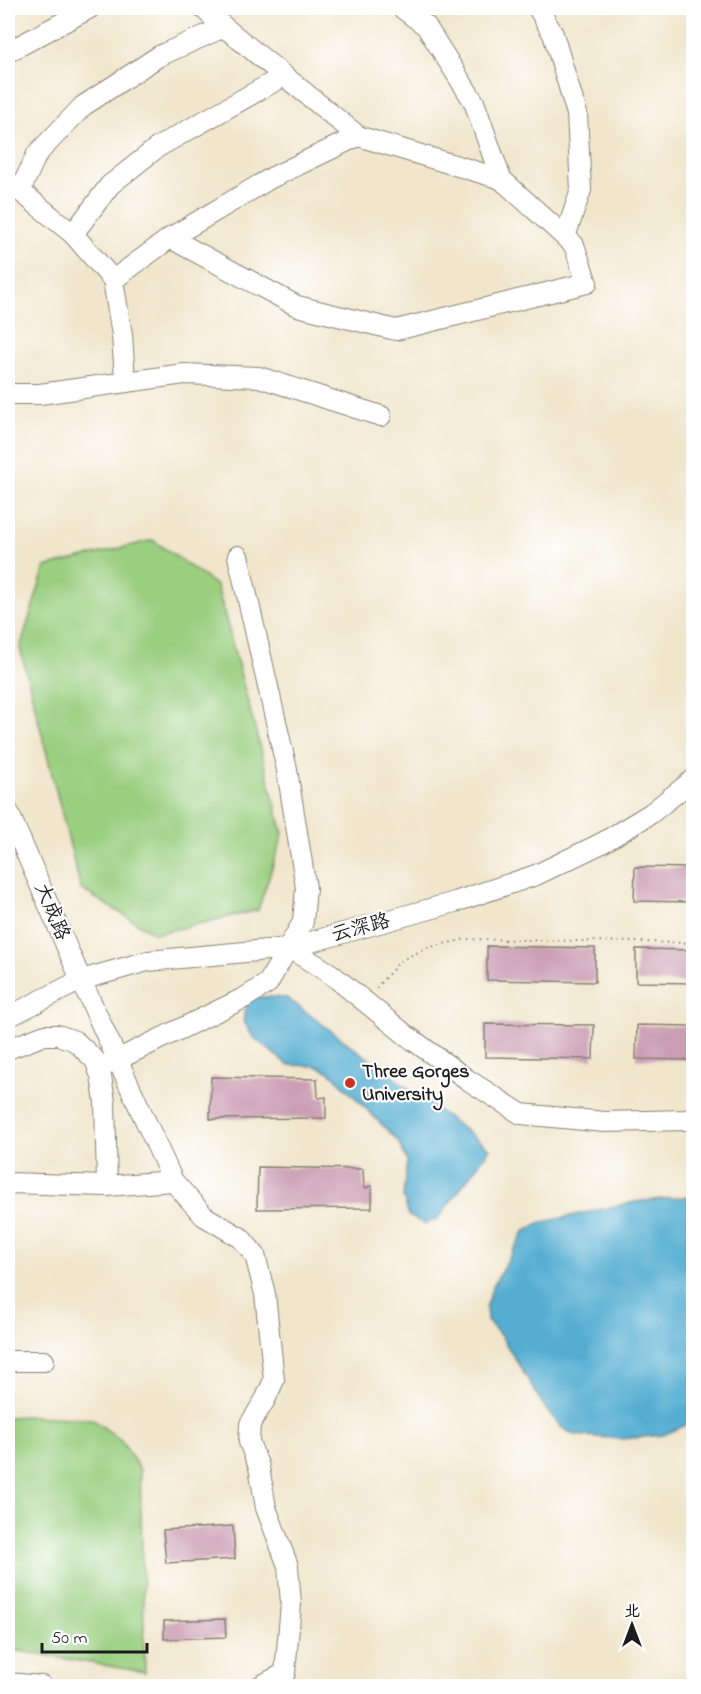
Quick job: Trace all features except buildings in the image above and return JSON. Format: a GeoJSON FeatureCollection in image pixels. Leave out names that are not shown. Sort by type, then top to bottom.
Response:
{"type":"FeatureCollection","features":[{"type":"Feature","properties":{"kind":"street"},"geometry":{"type":"LineString","coordinates":[[8,52],[90,8]]}},
{"type":"Feature","properties":{"kind":"street"},"geometry":{"type":"LineString","coordinates":[[170,238],[297,306],[396,330],[587,283],[574,245],[501,179],[358,136],[203,8]]}},
{"type":"Feature","properties":{"kind":"street"},"geometry":{"type":"LineString","coordinates":[[402,8],[426,26],[474,102],[501,179]]}},
{"type":"Feature","properties":{"kind":"street"},"geometry":{"type":"LineString","coordinates":[[538,8],[553,34],[577,114],[581,190],[565,237]]}},
{"type":"Feature","properties":{"kind":"street"},"geometry":{"type":"LineString","coordinates":[[125,380],[122,335],[113,280],[74,234],[14,189],[38,154],[82,106],[159,56],[224,27]]}},
{"type":"Feature","properties":{"kind":"street"},"geometry":{"type":"LineString","coordinates":[[74,234],[110,185],[158,147],[284,76]]}},
{"type":"Feature","properties":{"kind":"street"},"geometry":{"type":"LineString","coordinates":[[113,280],[170,238],[271,178],[358,136]]}},
{"type":"Feature","properties":{"kind":"street"},"geometry":{"type":"LineString","coordinates":[[8,393],[40,393],[184,374],[259,377],[381,416]]}},
{"type":"Feature","properties":{"kind":"street"},"geometry":{"type":"LineString","coordinates":[[98,1069],[249,996],[268,983],[303,922],[306,888],[287,770],[238,556]]}},
{"type":"Feature","properties":{"kind":"street","name":"云深路"},"geometry":{"type":"LineString","coordinates":[[8,1017],[81,980],[148,961],[289,948],[455,902],[536,875],[602,843],[640,820],[693,779]]}},
{"type":"Feature","properties":{"kind":"street","name":"大成路"},"geometry":{"type":"LineString","coordinates":[[8,811],[81,980],[173,1182],[204,1216],[241,1238],[255,1254],[265,1294],[274,1380],[250,1424],[249,1442],[259,1467],[266,1508],[288,1566],[291,1604],[285,1673],[260,1686]]}},
{"type":"Feature","properties":{"kind":"street"},"geometry":{"type":"LineString","coordinates":[[289,948],[331,974],[406,1035],[468,1080],[521,1114],[605,1122],[693,1118]]}},
{"type":"Feature","properties":{"kind":"street"},"geometry":{"type":"LineString","coordinates":[[8,1049],[45,1035],[58,1035],[75,1041],[95,1060],[105,1102],[107,1186]]}},
{"type":"Feature","properties":{"kind":"street"},"geometry":{"type":"LineString","coordinates":[[8,1183],[107,1186],[173,1182]]}},
{"type":"Feature","properties":{"kind":"street"},"geometry":{"type":"LineString","coordinates":[[8,1361],[44,1361]]}},
{"type":"Feature","properties":{"kind":"street"},"geometry":{"type":"LineString","coordinates":[[8,1683],[42,1686]]}},
{"type":"Feature","properties":{"kind":"path"},"geometry":{"type":"LineString","coordinates":[[365,1001],[400,961],[426,948],[466,939],[693,942]]}},
{"type":"Feature","properties":{"kind":"green space"},"geometry":{"type":"Polygon","coordinates":[[[153,540],[217,586],[283,834],[258,910],[155,934],[81,889],[20,648],[45,567],[153,540]]]}},
{"type":"Feature","properties":{"kind":"green space"},"geometry":{"type":"Polygon","coordinates":[[[8,1417],[92,1419],[121,1440],[140,1470],[145,1672],[8,1649],[8,1417]]]}},
{"type":"Feature","properties":{"kind":"water"},"geometry":{"type":"Polygon","coordinates":[[[249,996],[287,998],[490,1149],[438,1219],[425,1224],[409,1216],[403,1197],[407,1161],[398,1141],[330,1072],[316,1066],[288,1065],[253,1037],[243,1020],[249,996]]]}},
{"type":"Feature","properties":{"kind":"water"},"geometry":{"type":"Polygon","coordinates":[[[693,1197],[693,1419],[686,1425],[663,1435],[622,1439],[574,1435],[561,1427],[546,1409],[501,1336],[487,1320],[486,1305],[493,1286],[524,1232],[539,1223],[634,1202],[693,1197]]]}},
{"type":"Feature","properties":{"kind":"place","name":"Three Gorges University"},"geometry":{"type":"Point","coordinates":[350,1083]}}]}
